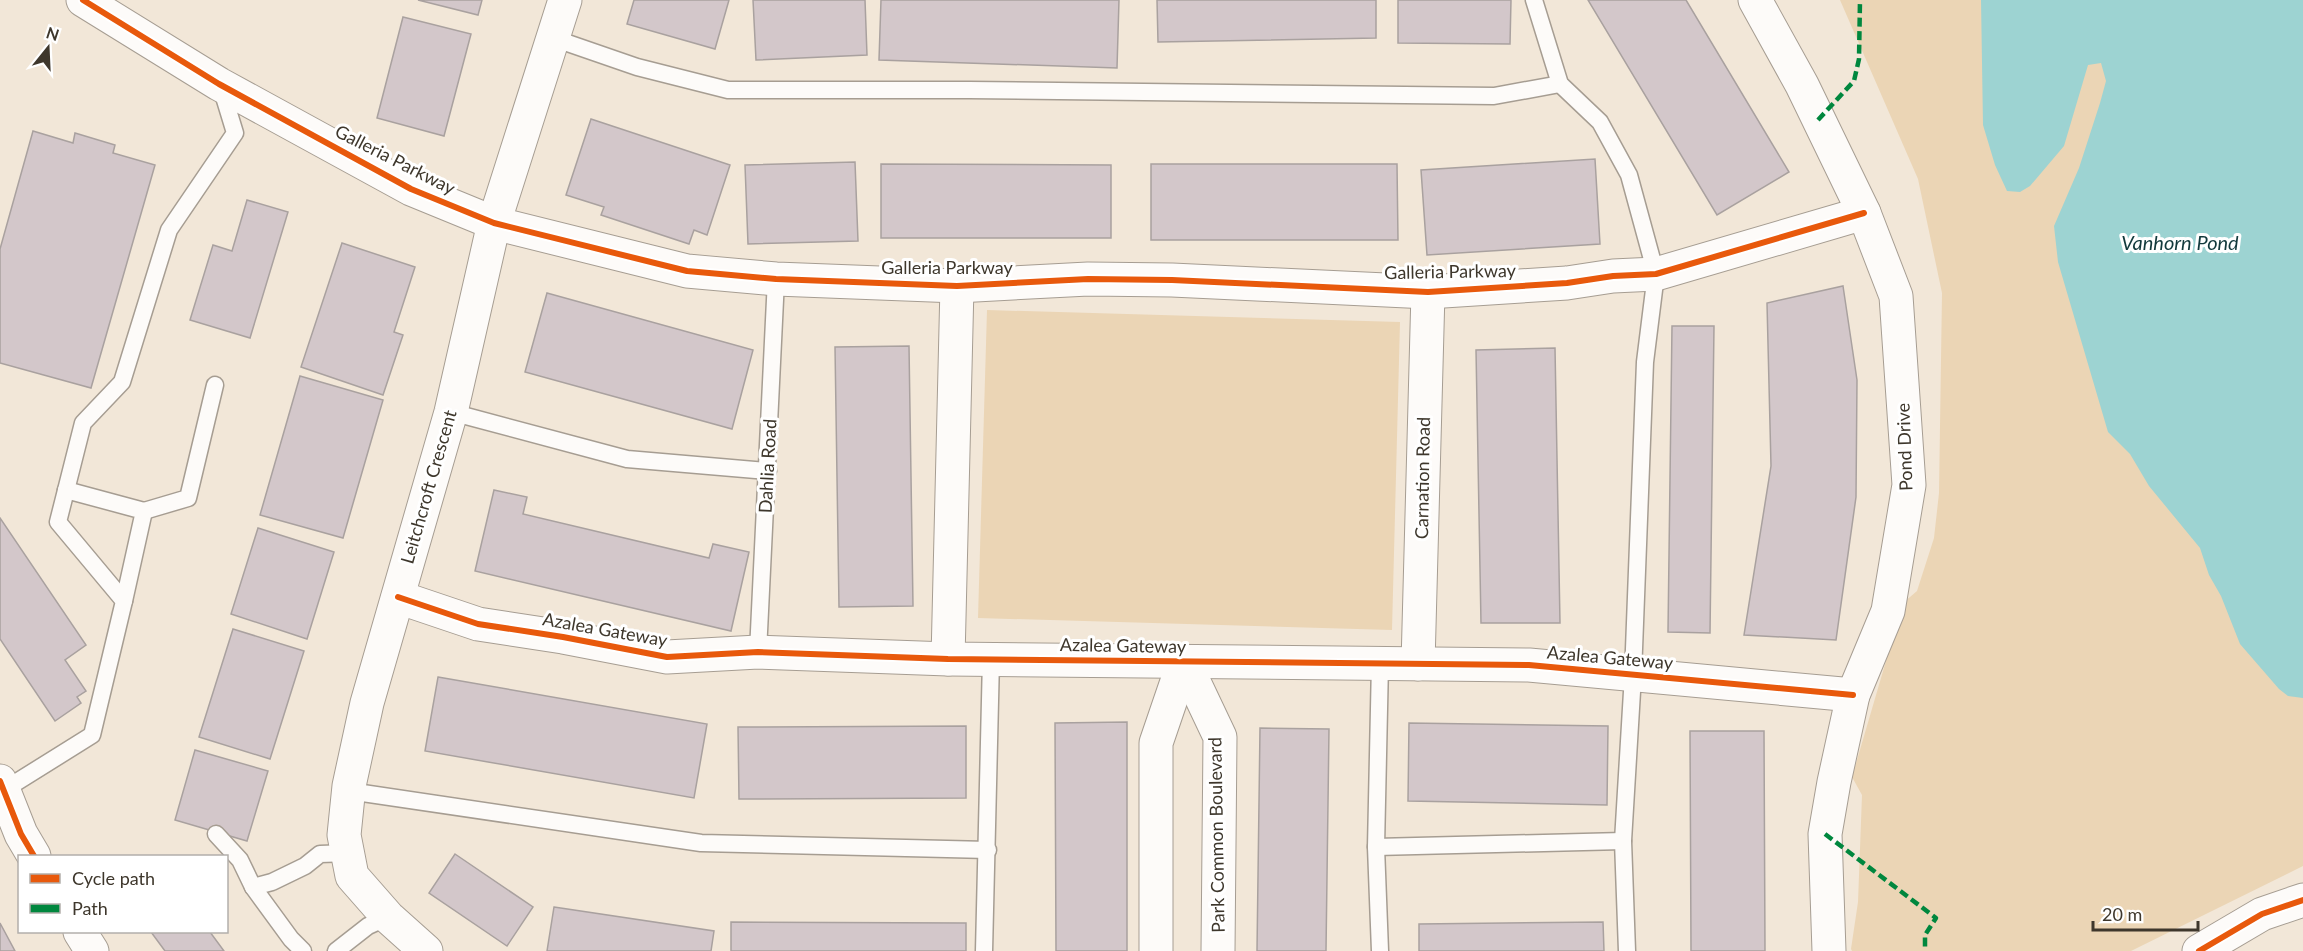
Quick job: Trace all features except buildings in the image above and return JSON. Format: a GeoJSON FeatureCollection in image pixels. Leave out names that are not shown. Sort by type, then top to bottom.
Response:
{"type":"FeatureCollection","features":[{"type":"Feature","properties":{"kind":"street","name":"Galleria Parkway"},"geometry":{"type":"LineString","coordinates":[[83,0],[219,84],[411,189],[494,223],[687,270],[776,279],[957,286],[1088,279],[1183,280],[1428,292],[1567,283],[1613,276],[1656,274],[1864,213]]}},
{"type":"Feature","properties":{"kind":"street","name":"Leitchcroft Crescent"},"geometry":{"type":"LineString","coordinates":[[426,951],[388,917],[352,876],[344,835],[349,791],[367,703],[451,412],[494,223],[565,0]]}},
{"type":"Feature","properties":{"kind":"street","name":"Pond Drive"},"geometry":{"type":"LineString","coordinates":[[1755,0],[1802,85],[1864,213],[1896,296],[1909,485],[1887,612],[1853,694],[1825,834],[1829,951]]}},
{"type":"Feature","properties":{"kind":"street"},"geometry":{"type":"LineString","coordinates":[[948,659],[957,286]]}},
{"type":"Feature","properties":{"kind":"street","name":"Carnation Road"},"geometry":{"type":"LineString","coordinates":[[1418,664],[1428,292]]}},
{"type":"Feature","properties":{"kind":"street","name":"Azalea Gateway"},"geometry":{"type":"LineString","coordinates":[[398,597],[478,624],[668,657],[758,652],[948,659],[1529,665],[1853,694]]}},
{"type":"Feature","properties":{"kind":"street"},"geometry":{"type":"LineString","coordinates":[[1156,951],[1156,742],[1184,661]]}},
{"type":"Feature","properties":{"kind":"street","name":"Park Common Boulevard"},"geometry":{"type":"LineString","coordinates":[[1184,661],[1220,737],[1218,951]]}},
{"type":"Feature","properties":{"kind":"street"},"geometry":{"type":"LineString","coordinates":[[2,785],[21,834],[33,855]]}},
{"type":"Feature","properties":{"kind":"street"},"geometry":{"type":"LineString","coordinates":[[2199,951],[2262,914],[2303,900]]}},
{"type":"Feature","properties":{"kind":"street"},"geometry":{"type":"LineString","coordinates":[[81,933],[92,951]]}},
{"type":"Feature","properties":{"kind":"lane"},"geometry":{"type":"LineString","coordinates":[[1534,0],[1560,84],[1600,122],[1629,175],[1656,274],[1645,362],[1633,675],[1623,841],[1627,951]]}},
{"type":"Feature","properties":{"kind":"lane"},"geometry":{"type":"LineString","coordinates":[[553,38],[637,67],[728,90],[969,90],[1494,96],[1560,84]]}},
{"type":"Feature","properties":{"kind":"lane"},"geometry":{"type":"LineString","coordinates":[[124,601],[58,522],[83,423],[122,382],[169,230],[235,133],[219,84]]}},
{"type":"Feature","properties":{"kind":"lane","name":"Dahlia Road"},"geometry":{"type":"LineString","coordinates":[[758,652],[776,279]]}},
{"type":"Feature","properties":{"kind":"lane"},"geometry":{"type":"LineString","coordinates":[[66,490],[144,512],[188,498],[215,385]]}},
{"type":"Feature","properties":{"kind":"lane"},"geometry":{"type":"LineString","coordinates":[[451,412],[627,459],[768,471]]}},
{"type":"Feature","properties":{"kind":"lane"},"geometry":{"type":"LineString","coordinates":[[2,785],[92,735],[144,512]]}},
{"type":"Feature","properties":{"kind":"lane"},"geometry":{"type":"LineString","coordinates":[[984,951],[991,659]]}},
{"type":"Feature","properties":{"kind":"lane"},"geometry":{"type":"LineString","coordinates":[[1380,663],[1376,847],[1380,951]]}},
{"type":"Feature","properties":{"kind":"lane"},"geometry":{"type":"LineString","coordinates":[[349,791],[700,843],[988,850]]}},
{"type":"Feature","properties":{"kind":"lane"},"geometry":{"type":"LineString","coordinates":[[216,834],[240,860],[254,887],[291,939],[303,951]]}},
{"type":"Feature","properties":{"kind":"lane"},"geometry":{"type":"LineString","coordinates":[[1376,847],[1623,841]]}},
{"type":"Feature","properties":{"kind":"lane"},"geometry":{"type":"LineString","coordinates":[[254,887],[272,882],[299,869],[320,854],[349,853]]}},
{"type":"Feature","properties":{"kind":"lane"},"geometry":{"type":"LineString","coordinates":[[336,951],[368,926],[388,917]]}},
{"type":"Feature","properties":{"kind":"shaded area"},"geometry":{"type":"Polygon","coordinates":[[[1840,0],[2303,0],[2303,866],[2131,951],[1852,951],[1851,949],[1858,902],[1862,795],[1852,777],[1903,603],[1917,591],[1934,538],[1939,493],[1942,293],[1918,179],[1840,0]]]}},
{"type":"Feature","properties":{"kind":"shaded area"},"geometry":{"type":"Polygon","coordinates":[[[987,310],[1400,322],[1392,630],[978,618],[987,310]]]}},
{"type":"Feature","properties":{"kind":"water","name":"Vanhorn Pond"},"geometry":{"type":"Polygon","coordinates":[[[1981,0],[2303,0],[2303,698],[2288,696],[2279,689],[2240,644],[2221,596],[2209,575],[2200,548],[2149,486],[2130,454],[2108,432],[2058,262],[2054,226],[2079,168],[2100,103],[2106,81],[2101,63],[2088,65],[2064,146],[2030,186],[2020,192],[2007,191],[1995,165],[1983,125],[1981,0]]]}},
{"type":"Feature","properties":{"kind":"marked path"},"geometry":{"type":"LineString","coordinates":[[1818,120],[1854,81],[1859,59],[1860,0]]}},
{"type":"Feature","properties":{"kind":"marked path"},"geometry":{"type":"LineString","coordinates":[[1825,834],[1936,918],[1925,935],[1925,951]]}},
{"type":"Feature","properties":{"kind":"cycle path"},"geometry":{"type":"LineString","coordinates":[[83,0],[219,84],[411,189],[494,223],[687,271],[776,279],[957,286],[1088,279],[1172,280],[1428,292],[1567,283],[1613,276],[1656,274],[1864,213]]}},
{"type":"Feature","properties":{"kind":"cycle path"},"geometry":{"type":"LineString","coordinates":[[398,597],[478,624],[563,637],[667,657],[758,652],[948,659],[1529,665],[1853,695]]}},
{"type":"Feature","properties":{"kind":"cycle path"},"geometry":{"type":"LineString","coordinates":[[0,781],[21,834],[33,855]]}},
{"type":"Feature","properties":{"kind":"cycle path"},"geometry":{"type":"LineString","coordinates":[[2199,951],[2262,914],[2303,900]]}}]}
